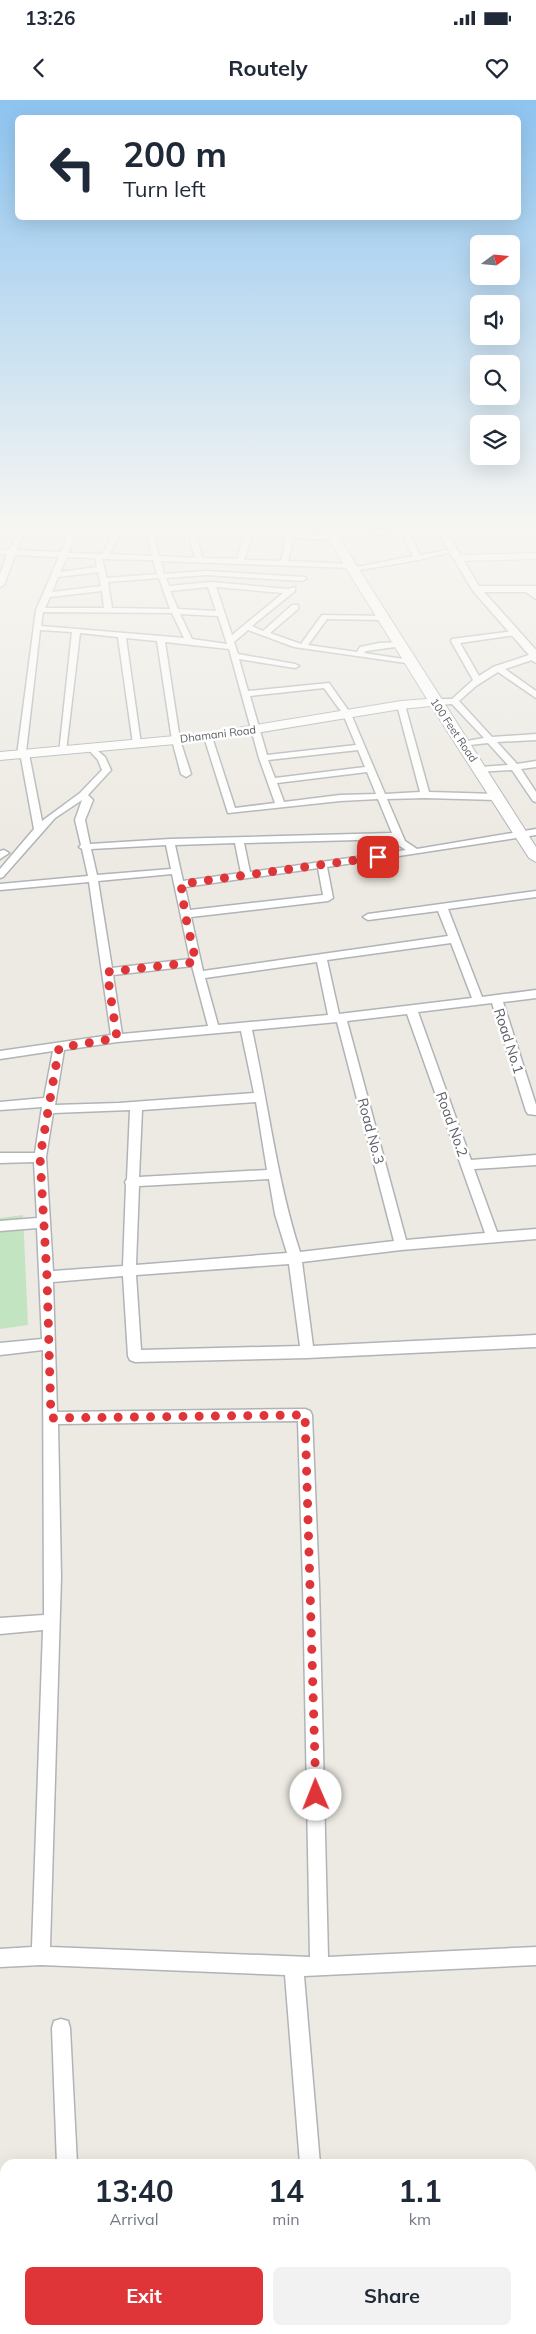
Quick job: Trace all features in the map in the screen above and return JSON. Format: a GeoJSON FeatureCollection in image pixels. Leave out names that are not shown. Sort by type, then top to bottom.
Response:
{"type":"FeatureCollection","features":[{"type":"Feature","properties":{"kind":"main road","name":"100 Feet Road"},"geometry":{"type":"LineString","coordinates":[[389,628],[536,858]]}},
{"type":"Feature","properties":{"kind":"main road","name":"Dhamani Road"},"geometry":{"type":"LineString","coordinates":[[0,756],[208,737],[401,705],[435,702]]}},
{"type":"Feature","properties":{"kind":"street"},"geometry":{"type":"LineString","coordinates":[[37,628],[23,754],[39,829]]}},
{"type":"Feature","properties":{"kind":"street"},"geometry":{"type":"LineString","coordinates":[[42,628],[231,644]]}},
{"type":"Feature","properties":{"kind":"street"},"geometry":{"type":"LineString","coordinates":[[182,628],[188,641]]}},
{"type":"Feature","properties":{"kind":"street"},"geometry":{"type":"LineString","coordinates":[[225,628],[244,694],[250,707],[263,758],[280,805]]}},
{"type":"Feature","properties":{"kind":"street"},"geometry":{"type":"LineString","coordinates":[[231,644],[246,628]]}},
{"type":"Feature","properties":{"kind":"street"},"geometry":{"type":"LineString","coordinates":[[250,628],[303,646],[410,662]]}},
{"type":"Feature","properties":{"kind":"street"},"geometry":{"type":"LineString","coordinates":[[264,634],[270,628]]}},
{"type":"Feature","properties":{"kind":"street"},"geometry":{"type":"LineString","coordinates":[[303,646],[316,628]]}},
{"type":"Feature","properties":{"kind":"street"},"geometry":{"type":"LineString","coordinates":[[435,702],[454,701],[477,680],[496,669],[535,658],[536,656],[509,628]]}},
{"type":"Feature","properties":{"kind":"street"},"geometry":{"type":"LineString","coordinates":[[62,751],[76,630]]}},
{"type":"Feature","properties":{"kind":"street"},"geometry":{"type":"LineString","coordinates":[[477,680],[455,641],[513,633]]}},
{"type":"Feature","properties":{"kind":"street"},"geometry":{"type":"LineString","coordinates":[[122,634],[137,744]]}},
{"type":"Feature","properties":{"kind":"street"},"geometry":{"type":"LineString","coordinates":[[161,639],[176,740],[186,774]]}},
{"type":"Feature","properties":{"kind":"street"},"geometry":{"type":"LineString","coordinates":[[359,655],[363,649],[379,645],[398,644]]}},
{"type":"Feature","properties":{"kind":"street"},"geometry":{"type":"LineString","coordinates":[[234,656],[295,666]]}},
{"type":"Feature","properties":{"kind":"street"},"geometry":{"type":"LineString","coordinates":[[496,669],[504,671],[536,695]]}},
{"type":"Feature","properties":{"kind":"street"},"geometry":{"type":"LineString","coordinates":[[244,694],[326,685],[347,714],[401,843],[415,852]]}},
{"type":"Feature","properties":{"kind":"street"},"geometry":{"type":"LineString","coordinates":[[454,701],[515,767],[536,799]]}},
{"type":"Feature","properties":{"kind":"street"},"geometry":{"type":"LineString","coordinates":[[401,705],[425,795]]}},
{"type":"Feature","properties":{"kind":"street"},"geometry":{"type":"LineString","coordinates":[[464,744],[536,736]]}},
{"type":"Feature","properties":{"kind":"street"},"geometry":{"type":"LineString","coordinates":[[208,737],[230,811],[381,796],[497,797]]}},
{"type":"Feature","properties":{"kind":"street"},"geometry":{"type":"LineString","coordinates":[[263,758],[361,747]]}},
{"type":"Feature","properties":{"kind":"street"},"geometry":{"type":"LineString","coordinates":[[0,875],[52,816],[84,795],[107,770],[102,758],[91,748]]}},
{"type":"Feature","properties":{"kind":"street"},"geometry":{"type":"LineString","coordinates":[[480,770],[536,764]]}},
{"type":"Feature","properties":{"kind":"street"},"geometry":{"type":"LineString","coordinates":[[271,781],[370,769]]}},
{"type":"Feature","properties":{"kind":"street"},"geometry":{"type":"LineString","coordinates":[[84,795],[88,800],[80,820],[84,847],[94,878],[117,1038]]}},
{"type":"Feature","properties":{"kind":"street"},"geometry":{"type":"LineString","coordinates":[[181,884],[415,852],[536,832]]}},
{"type":"Feature","properties":{"kind":"street"},"geometry":{"type":"LineString","coordinates":[[84,847],[170,842],[398,836]]}},
{"type":"Feature","properties":{"kind":"street"},"geometry":{"type":"LineString","coordinates":[[239,840],[246,875]]}},
{"type":"Feature","properties":{"kind":"street"},"geometry":{"type":"LineString","coordinates":[[170,842],[181,884],[185,914],[198,975],[214,1029]]}},
{"type":"Feature","properties":{"kind":"street"},"geometry":{"type":"LineString","coordinates":[[185,914],[328,898],[322,864]]}},
{"type":"Feature","properties":{"kind":"street"},"geometry":{"type":"LineString","coordinates":[[0,887],[177,871]]}},
{"type":"Feature","properties":{"kind":"street"},"geometry":{"type":"LineString","coordinates":[[368,917],[536,894]]}},
{"type":"Feature","properties":{"kind":"street"},"geometry":{"type":"LineString","coordinates":[[442,907],[478,1001]]}},
{"type":"Feature","properties":{"kind":"street"},"geometry":{"type":"LineString","coordinates":[[198,975],[454,939]]}},
{"type":"Feature","properties":{"kind":"street","name":"Road No.3"},"geometry":{"type":"LineString","coordinates":[[321,958],[401,1245]]}},
{"type":"Feature","properties":{"kind":"street"},"geometry":{"type":"LineString","coordinates":[[107,972],[196,962]]}},
{"type":"Feature","properties":{"kind":"street"},"geometry":{"type":"LineString","coordinates":[[0,1055],[59,1048],[117,1038],[337,1018],[496,998],[535,997]]}},
{"type":"Feature","properties":{"kind":"street","name":"Road No.1"},"geometry":{"type":"LineString","coordinates":[[496,998],[534,1111]]}},
{"type":"Feature","properties":{"kind":"street","name":"Road No.2"},"geometry":{"type":"LineString","coordinates":[[411,1009],[492,1239]]}},
{"type":"Feature","properties":{"kind":"street"},"geometry":{"type":"LineString","coordinates":[[246,1026],[261,1097],[281,1214],[295,1258],[308,1352]]}},
{"type":"Feature","properties":{"kind":"street"},"geometry":{"type":"LineString","coordinates":[[41,1956],[52,1622],[51,1418],[47,1277],[40,1157],[59,1048]]}},
{"type":"Feature","properties":{"kind":"street"},"geometry":{"type":"LineString","coordinates":[[0,1106],[136,1106],[261,1097]]}},
{"type":"Feature","properties":{"kind":"street"},"geometry":{"type":"LineString","coordinates":[[136,1106],[129,1269],[134,1356],[535,1344]]}},
{"type":"Feature","properties":{"kind":"street"},"geometry":{"type":"LineString","coordinates":[[0,1158],[40,1157]]}},
{"type":"Feature","properties":{"kind":"street"},"geometry":{"type":"LineString","coordinates":[[466,1165],[536,1160]]}},
{"type":"Feature","properties":{"kind":"street"},"geometry":{"type":"LineString","coordinates":[[132,1182],[274,1174]]}},
{"type":"Feature","properties":{"kind":"street"},"geometry":{"type":"LineString","coordinates":[[0,1226],[44,1222]]}},
{"type":"Feature","properties":{"kind":"street"},"geometry":{"type":"LineString","coordinates":[[47,1277],[129,1269],[295,1258],[401,1245],[536,1234]]}},
{"type":"Feature","properties":{"kind":"street"},"geometry":{"type":"LineString","coordinates":[[0,1349],[48,1344]]}},
{"type":"Feature","properties":{"kind":"street"},"geometry":{"type":"LineString","coordinates":[[51,1418],[305,1415],[311,1585],[319,1967]]}},
{"type":"Feature","properties":{"kind":"street"},"geometry":{"type":"LineString","coordinates":[[0,1626],[52,1622]]}},
{"type":"Feature","properties":{"kind":"street"},"geometry":{"type":"LineString","coordinates":[[0,1958],[41,1956],[319,1967],[536,1956]]}},
{"type":"Feature","properties":{"kind":"street"},"geometry":{"type":"LineString","coordinates":[[294,1966],[310,2159]]}},
{"type":"Feature","properties":{"kind":"street"},"geometry":{"type":"LineString","coordinates":[[61,2028],[67,2159]]}},
{"type":"Feature","properties":{"kind":"green space"},"geometry":{"type":"Polygon","coordinates":[[[23,1215],[28,1325],[0,1329],[0,1218],[23,1215]]]}},
{"type":"Feature","properties":{"kind":"route"},"geometry":{"type":"LineString","coordinates":[[316,1795],[305,1415],[51,1418],[47,1277],[40,1157],[48,1102],[59,1048],[117,1038],[107,972],[196,962],[185,914],[181,884],[378,857]]}}]}
